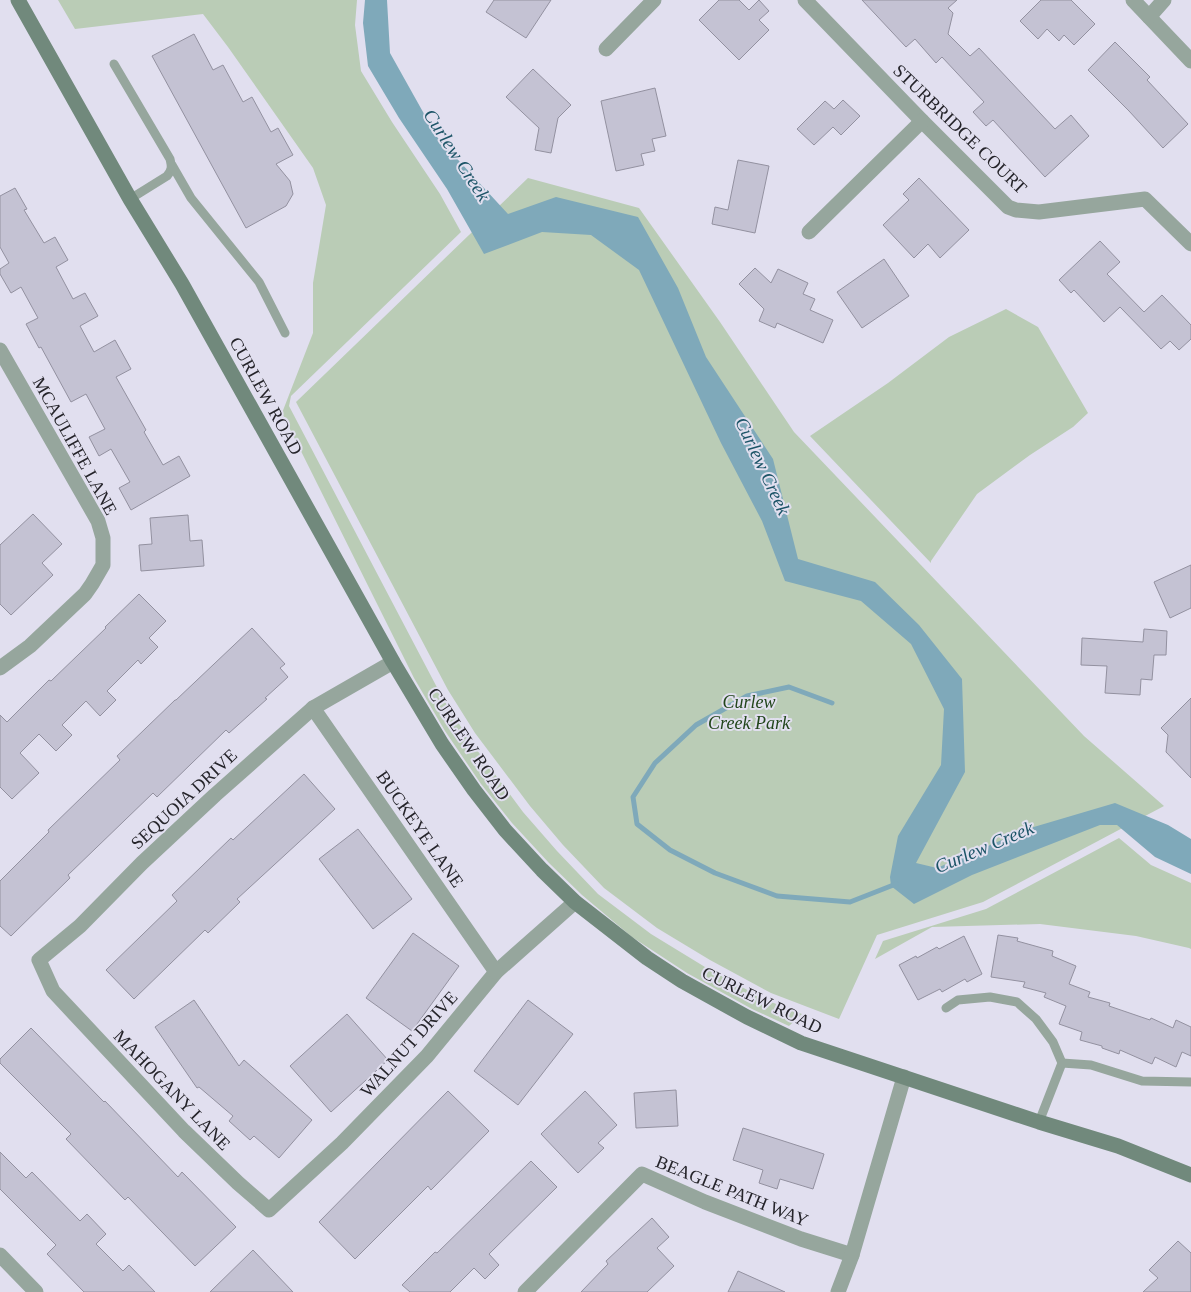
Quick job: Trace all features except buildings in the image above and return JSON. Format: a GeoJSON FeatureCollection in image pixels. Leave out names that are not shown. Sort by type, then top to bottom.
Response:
{"type":"FeatureCollection","features":[{"type":"Feature","properties":{"kind":"main road","name":"CURLEW ROAD"},"geometry":{"type":"LineString","coordinates":[[18,0],[130,199],[182,284],[393,662],[442,744],[505,830],[542,870],[575,902],[647,958],[682,981],[747,1017],[800,1042],[1039,1122],[1118,1146],[1191,1175]]}},
{"type":"Feature","properties":{"kind":"street"},"geometry":{"type":"LineString","coordinates":[[606,48],[654,0]]}},
{"type":"Feature","properties":{"kind":"street","name":"STURBRIDGE COURT"},"geometry":{"type":"LineString","coordinates":[[805,0],[922,121],[1008,206],[1016,210],[1039,212],[1145,199],[1191,244]]}},
{"type":"Feature","properties":{"kind":"street"},"geometry":{"type":"LineString","coordinates":[[1133,0],[1191,61]]}},
{"type":"Feature","properties":{"kind":"street"},"geometry":{"type":"LineString","coordinates":[[1149,17],[1164,0]]}},
{"type":"Feature","properties":{"kind":"street"},"geometry":{"type":"LineString","coordinates":[[809,232],[922,121]]}},
{"type":"Feature","properties":{"kind":"street","name":"MCAULIFFE LANE"},"geometry":{"type":"LineString","coordinates":[[0,668],[30,646],[85,594],[104,565],[103,538],[98,521],[2,359]]}},
{"type":"Feature","properties":{"kind":"street","name":"SEQUOIA DRIVE"},"geometry":{"type":"LineString","coordinates":[[53,991],[39,960],[80,926],[142,863],[313,708],[393,662]]}},
{"type":"Feature","properties":{"kind":"street","name":"BUCKEYE LANE"},"geometry":{"type":"LineString","coordinates":[[313,708],[496,972]]}},
{"type":"Feature","properties":{"kind":"street","name":"WALNUT DRIVE"},"geometry":{"type":"LineString","coordinates":[[270,1210],[342,1143],[427,1056],[496,972],[575,902]]}},
{"type":"Feature","properties":{"kind":"street","name":"MAHOGANY LANE"},"geometry":{"type":"LineString","coordinates":[[53,991],[184,1132],[238,1184],[270,1210]]}},
{"type":"Feature","properties":{"kind":"street"},"geometry":{"type":"LineString","coordinates":[[838,1292],[852,1255],[904,1077]]}},
{"type":"Feature","properties":{"kind":"street","name":"BEAGLE PATH WAY"},"geometry":{"type":"LineString","coordinates":[[525,1292],[642,1174],[800,1239],[852,1255]]}},
{"type":"Feature","properties":{"kind":"street"},"geometry":{"type":"LineString","coordinates":[[0,1255],[36,1292]]}},
{"type":"Feature","properties":{"kind":"lane"},"geometry":{"type":"LineString","coordinates":[[114,64],[191,198],[258,282],[285,333]]}},
{"type":"Feature","properties":{"kind":"lane"},"geometry":{"type":"LineString","coordinates":[[130,199],[167,176],[171,171],[172,165]]}},
{"type":"Feature","properties":{"kind":"lane"},"geometry":{"type":"LineString","coordinates":[[946,1008],[958,1000],[990,997],[1017,1002],[1036,1019],[1053,1042],[1062,1063],[1039,1122]]}},
{"type":"Feature","properties":{"kind":"lane"},"geometry":{"type":"LineString","coordinates":[[1062,1063],[1091,1065],[1142,1081],[1191,1082]]}},
{"type":"Feature","properties":{"kind":"green space"},"geometry":{"type":"Polygon","coordinates":[[[58,0],[357,0],[355,25],[361,71],[440,194],[461,232],[291,396],[289,406],[441,695],[468,738],[523,812],[598,894],[651,934],[705,967],[766,1000],[802,1014],[789,1026],[752,1009],[687,973],[632,937],[582,895],[512,823],[481,784],[445,731],[414,678],[282,413],[313,333],[313,283],[326,205],[313,168],[228,47],[203,14],[75,29],[58,0]]]}},
{"type":"Feature","properties":{"kind":"green space","name":"Curlew Creek Park"},"geometry":{"type":"Polygon","coordinates":[[[528,178],[639,208],[720,322],[794,432],[1084,736],[1164,806],[983,902],[877,935],[839,1019],[771,993],[710,960],[657,928],[604,888],[563,845],[530,806],[475,733],[448,690],[296,402],[528,178]]]}},
{"type":"Feature","properties":{"kind":"green space"},"geometry":{"type":"Polygon","coordinates":[[[1006,309],[1038,327],[1088,413],[1073,427],[1030,455],[977,494],[931,563],[810,436],[888,383],[949,337],[1006,309]]]}},
{"type":"Feature","properties":{"kind":"green space"},"geometry":{"type":"Polygon","coordinates":[[[1119,838],[1151,865],[1191,883],[1191,949],[1136,936],[1040,924],[932,927],[875,959],[883,941],[986,909],[1119,838]]]}},
{"type":"Feature","properties":{"kind":"water","name":"Curlew Creek"},"geometry":{"type":"Polygon","coordinates":[[[365,0],[387,0],[390,53],[437,137],[508,214],[556,197],[638,217],[678,288],[706,357],[773,459],[798,559],[875,582],[919,625],[962,679],[965,772],[916,863],[937,868],[1027,829],[1115,803],[1168,825],[1191,839],[1191,874],[1155,857],[1117,825],[1100,825],[972,875],[914,904],[891,886],[890,877],[898,836],[941,765],[944,709],[911,644],[861,601],[785,581],[762,521],[721,443],[639,270],[591,235],[542,232],[484,254],[447,189],[399,118],[368,66],[363,23],[365,0]]]}},
{"type":"Feature","properties":{"kind":"waterway"},"geometry":{"type":"LineString","coordinates":[[832,703],[789,687],[747,696],[696,725],[655,763],[633,797],[637,824],[670,850],[715,873],[777,896],[850,902],[896,884]]}}]}
